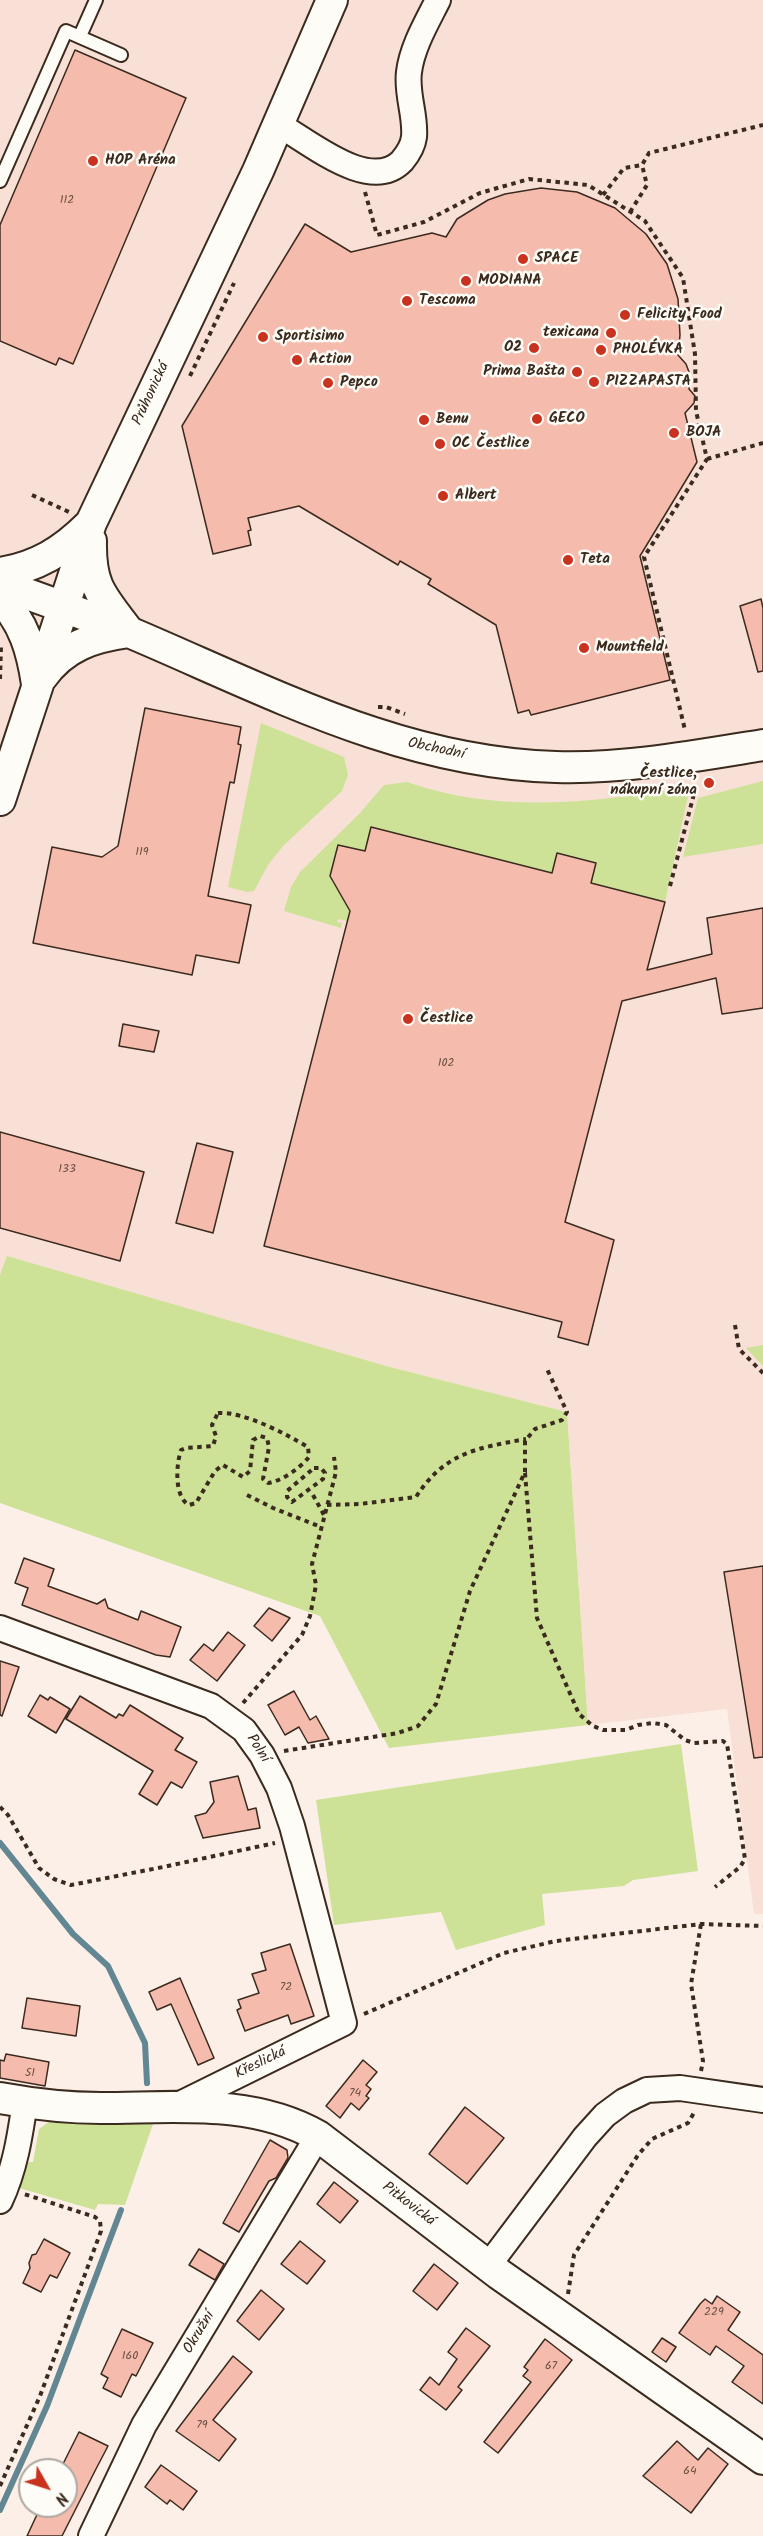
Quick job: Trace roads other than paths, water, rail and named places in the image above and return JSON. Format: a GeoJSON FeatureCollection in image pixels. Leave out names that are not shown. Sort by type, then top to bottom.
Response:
{"type":"FeatureCollection","features":[{"type":"Feature","properties":{"kind":"street","name":"Průhonická"},"geometry":{"type":"LineString","coordinates":[[0,800],[91,523],[279,125],[332,0]]}},
{"type":"Feature","properties":{"kind":"street"},"geometry":{"type":"LineString","coordinates":[[279,125],[359,171],[382,172],[398,165],[408,152],[414,136],[408,88],[411,64],[438,0]]}},
{"type":"Feature","properties":{"kind":"street"},"geometry":{"type":"LineString","coordinates":[[0,573],[26,567],[57,553],[91,523]]}},
{"type":"Feature","properties":{"kind":"street","name":"Obchodní"},"geometry":{"type":"LineString","coordinates":[[91,523],[93,576],[106,602],[129,632]]}},
{"type":"Feature","properties":{"kind":"street","name":"Obchodní"},"geometry":{"type":"LineString","coordinates":[[0,584],[129,632],[354,728],[394,741],[479,760],[556,767],[634,764],[763,745]]}},
{"type":"Feature","properties":{"kind":"street"},"geometry":{"type":"LineString","coordinates":[[0,598],[23,628],[35,667],[37,684]]}},
{"type":"Feature","properties":{"kind":"street"},"geometry":{"type":"LineString","coordinates":[[37,684],[55,660],[72,648],[89,640],[129,632]]}},
{"type":"Feature","properties":{"kind":"street","name":"Polní"},"geometry":{"type":"LineString","coordinates":[[0,1628],[211,1706],[244,1730],[262,1755],[279,1788],[295,1838],[344,2023]]}},
{"type":"Feature","properties":{"kind":"street","name":"Křeslická"},"geometry":{"type":"LineString","coordinates":[[178,2105],[344,2023]]}},
{"type":"Feature","properties":{"kind":"street"},"geometry":{"type":"LineString","coordinates":[[488,2266],[585,2137],[605,2115],[624,2101],[647,2090],[680,2088],[763,2100]]}},
{"type":"Feature","properties":{"kind":"street"},"geometry":{"type":"LineString","coordinates":[[3,2194],[19,2142],[13,2100]]}},
{"type":"Feature","properties":{"kind":"street","name":"Pitkovická"},"geometry":{"type":"LineString","coordinates":[[13,2100],[99,2108],[178,2105],[243,2110],[301,2126],[318,2136],[555,2315],[763,2458]]}},
{"type":"Feature","properties":{"kind":"street","name":"Okružní"},"geometry":{"type":"LineString","coordinates":[[91,2536],[144,2425],[318,2136]]}},
{"type":"Feature","properties":{"kind":"lane"},"geometry":{"type":"LineString","coordinates":[[80,36],[96,0]]}},
{"type":"Feature","properties":{"kind":"lane"},"geometry":{"type":"LineString","coordinates":[[0,181],[66,32],[122,55]]}},
{"type":"Feature","properties":{"kind":"waterway"},"geometry":{"type":"LineString","coordinates":[[0,1843],[73,1934],[108,1966],[145,2043],[147,2083]]}},
{"type":"Feature","properties":{"kind":"waterway"},"geometry":{"type":"LineString","coordinates":[[0,2510],[47,2406],[121,2210]]}},
{"type":"Feature","properties":{"kind":"place","name":"HOP Aréna"},"geometry":{"type":"Point","coordinates":[93,161]}},
{"type":"Feature","properties":{"kind":"place","name":"SPACE"},"geometry":{"type":"Point","coordinates":[523,259]}},
{"type":"Feature","properties":{"kind":"place","name":"MODIANA"},"geometry":{"type":"Point","coordinates":[466,281]}},
{"type":"Feature","properties":{"kind":"place","name":"Tescoma"},"geometry":{"type":"Point","coordinates":[407,301]}},
{"type":"Feature","properties":{"kind":"place","name":"Felicity Food"},"geometry":{"type":"Point","coordinates":[625,315]}},
{"type":"Feature","properties":{"kind":"place","name":"texicana"},"geometry":{"type":"Point","coordinates":[611,333]}},
{"type":"Feature","properties":{"kind":"place","name":"Sportisimo"},"geometry":{"type":"Point","coordinates":[263,337]}},
{"type":"Feature","properties":{"kind":"place","name":"O2"},"geometry":{"type":"Point","coordinates":[534,348]}},
{"type":"Feature","properties":{"kind":"place","name":"PHOLÉVKA"},"geometry":{"type":"Point","coordinates":[601,350]}},
{"type":"Feature","properties":{"kind":"place","name":"Action"},"geometry":{"type":"Point","coordinates":[297,360]}},
{"type":"Feature","properties":{"kind":"place","name":"Prima Bašta"},"geometry":{"type":"Point","coordinates":[577,372]}},
{"type":"Feature","properties":{"kind":"place","name":"PIZZAPASTA"},"geometry":{"type":"Point","coordinates":[594,382]}},
{"type":"Feature","properties":{"kind":"place","name":"Pepco"},"geometry":{"type":"Point","coordinates":[328,383]}},
{"type":"Feature","properties":{"kind":"place","name":"GECO"},"geometry":{"type":"Point","coordinates":[537,419]}},
{"type":"Feature","properties":{"kind":"place","name":"Benu"},"geometry":{"type":"Point","coordinates":[424,420]}},
{"type":"Feature","properties":{"kind":"place","name":"BOJA"},"geometry":{"type":"Point","coordinates":[674,433]}},
{"type":"Feature","properties":{"kind":"place","name":"OC Čestlice"},"geometry":{"type":"Point","coordinates":[440,444]}},
{"type":"Feature","properties":{"kind":"place","name":"Albert"},"geometry":{"type":"Point","coordinates":[443,496]}},
{"type":"Feature","properties":{"kind":"place","name":"Teta"},"geometry":{"type":"Point","coordinates":[568,560]}},
{"type":"Feature","properties":{"kind":"place","name":"Mountfield"},"geometry":{"type":"Point","coordinates":[584,648]}},
{"type":"Feature","properties":{"kind":"place","name":"Čestlice, nákupní zóna"},"geometry":{"type":"Point","coordinates":[709,783]}},
{"type":"Feature","properties":{"kind":"place","name":"Čestlice"},"geometry":{"type":"Point","coordinates":[408,1019]}}]}
